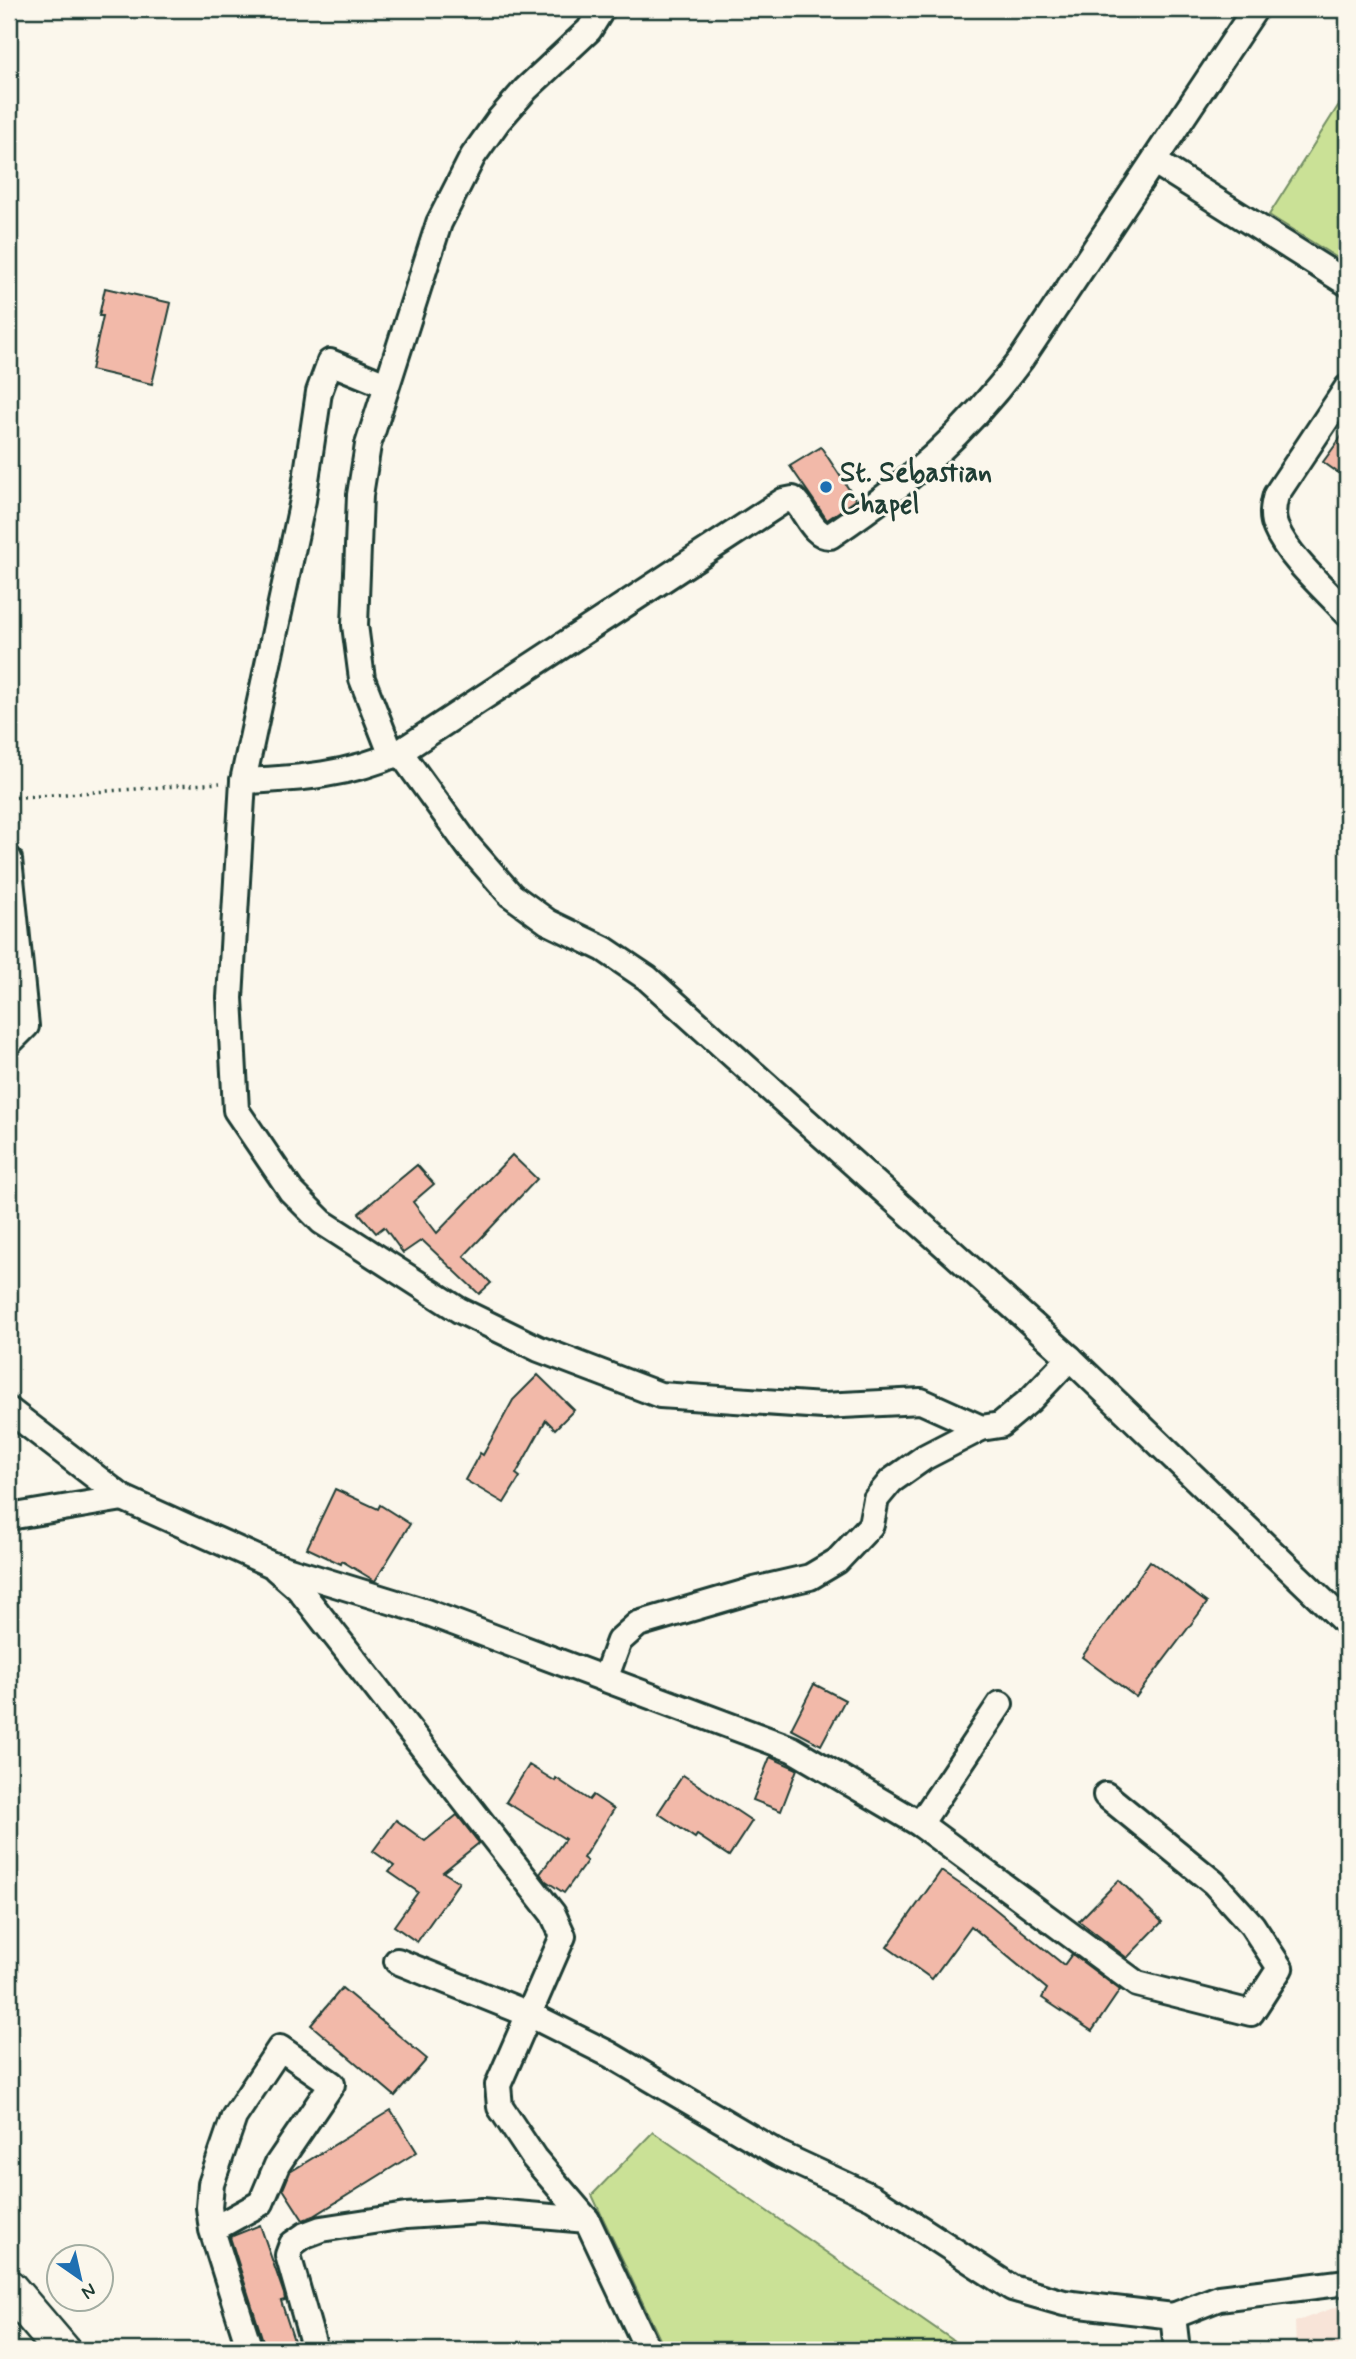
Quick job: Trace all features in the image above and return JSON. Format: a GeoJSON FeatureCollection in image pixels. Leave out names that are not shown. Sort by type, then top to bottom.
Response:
{"type":"FeatureCollection","features":[{"type":"Feature","properties":{"kind":"main road"},"geometry":{"type":"LineString","coordinates":[[9,2288],[62,2350]]}},
{"type":"Feature","properties":{"kind":"street"},"geometry":{"type":"LineString","coordinates":[[602,9],[589,30],[526,89],[472,156],[439,223],[368,445],[360,495],[355,625],[362,680],[396,754],[469,847],[511,894],[548,922],[604,949],[647,978],[1070,1358],[1347,1624]]}},
{"type":"Feature","properties":{"kind":"street"},"geometry":{"type":"LineString","coordinates":[[243,781],[323,776],[396,754],[783,500],[793,499],[817,531],[825,537],[910,479],[992,398],[1045,326],[1255,9]]}},
{"type":"Feature","properties":{"kind":"street"},"geometry":{"type":"LineString","coordinates":[[1155,162],[1347,283]]}},
{"type":"Feature","properties":{"kind":"street"},"geometry":{"type":"LineString","coordinates":[[386,385],[330,362],[319,391],[300,514],[243,781],[230,998],[236,1110],[291,1191],[322,1222],[459,1310],[540,1349],[660,1395],[823,1406],[921,1401],[981,1429]]}},
{"type":"Feature","properties":{"kind":"street"},"geometry":{"type":"LineString","coordinates":[[1347,388],[1276,495],[1272,507],[1275,526],[1286,545],[1347,613]]}},
{"type":"Feature","properties":{"kind":"street"},"geometry":{"type":"LineString","coordinates":[[9,859],[26,1026],[9,1043]]}},
{"type":"Feature","properties":{"kind":"street"},"geometry":{"type":"LineString","coordinates":[[606,1679],[619,1641],[638,1624],[754,1590],[810,1577],[837,1561],[871,1525],[876,1499],[891,1481],[925,1458],[981,1429],[1000,1425],[1030,1400],[1070,1358]]}},
{"type":"Feature","properties":{"kind":"street"},"geometry":{"type":"LineString","coordinates":[[9,1410],[123,1498],[270,1564],[426,1612],[792,1749],[920,1824],[1138,1984],[1251,2013],[1280,1968],[1252,1924],[1214,1883],[1106,1795]]}},
{"type":"Feature","properties":{"kind":"street"},"geometry":{"type":"LineString","coordinates":[[9,1517],[123,1498]]}},
{"type":"Feature","properties":{"kind":"street"},"geometry":{"type":"LineString","coordinates":[[270,1564],[299,1589],[552,1914],[563,1937],[498,2085],[500,2107],[534,2158],[587,2220],[648,2350]]}},
{"type":"Feature","properties":{"kind":"street"},"geometry":{"type":"LineString","coordinates":[[920,1824],[1000,1704]]}},
{"type":"Feature","properties":{"kind":"street"},"geometry":{"type":"LineString","coordinates":[[397,1961],[531,2015],[609,2054],[779,2154],[872,2197],[1012,2288],[1064,2303],[1173,2316],[1219,2298],[1347,2283]]}},
{"type":"Feature","properties":{"kind":"street"},"geometry":{"type":"LineString","coordinates":[[212,2230],[261,2203],[277,2165],[332,2084],[280,2048],[234,2117],[211,2184],[209,2207],[212,2230],[250,2350]]}},
{"type":"Feature","properties":{"kind":"street"},"geometry":{"type":"LineString","coordinates":[[314,2350],[288,2255],[292,2244],[305,2235],[321,2229],[406,2216],[482,2211],[587,2220]]}},
{"type":"Feature","properties":{"kind":"street"},"geometry":{"type":"LineString","coordinates":[[1173,2316],[1177,2350]]}},
{"type":"Feature","properties":{"kind":"path"},"geometry":{"type":"LineString","coordinates":[[9,798],[243,781]]}},
{"type":"Feature","properties":{"kind":"shaded area"},"geometry":{"type":"Polygon","coordinates":[[[1347,2303],[1347,2350],[1296,2350],[1295,2322],[1347,2303]]]}},
{"type":"Feature","properties":{"kind":"green space"},"geometry":{"type":"Polygon","coordinates":[[[1347,92],[1347,264],[1269,215],[1347,92]]]}},
{"type":"Feature","properties":{"kind":"green space"},"geometry":{"type":"Polygon","coordinates":[[[653,2132],[967,2350],[665,2350],[592,2195],[653,2132]]]}},
{"type":"Feature","properties":{"kind":"building"},"geometry":{"type":"Polygon","coordinates":[[[105,288],[171,303],[152,384],[91,370],[103,316],[99,316],[105,288]]]}},
{"type":"Feature","properties":{"kind":"building"},"geometry":{"type":"Polygon","coordinates":[[[1347,429],[1347,479],[1323,462],[1347,429]]]}},
{"type":"Feature","properties":{"kind":"building","name":"St. Sebastian Chapel"},"geometry":{"type":"Polygon","coordinates":[[[821,447],[856,500],[827,520],[790,466],[821,447]]]}},
{"type":"Feature","properties":{"kind":"building"},"geometry":{"type":"Polygon","coordinates":[[[512,1155],[537,1179],[464,1256],[491,1283],[479,1294],[422,1240],[403,1253],[384,1227],[376,1233],[359,1213],[417,1165],[434,1184],[413,1202],[437,1233],[512,1155]]]}},
{"type":"Feature","properties":{"kind":"building"},"geometry":{"type":"Polygon","coordinates":[[[538,1375],[574,1410],[555,1429],[546,1420],[516,1474],[520,1477],[504,1503],[465,1480],[480,1453],[483,1455],[513,1400],[538,1375]]]}},
{"type":"Feature","properties":{"kind":"building"},"geometry":{"type":"Polygon","coordinates":[[[335,1489],[378,1509],[380,1505],[410,1524],[375,1581],[342,1561],[341,1564],[307,1548],[335,1489]]]}},
{"type":"Feature","properties":{"kind":"building"},"geometry":{"type":"Polygon","coordinates":[[[1150,1561],[1207,1603],[1136,1697],[1082,1657],[1150,1561]]]}},
{"type":"Feature","properties":{"kind":"building"},"geometry":{"type":"Polygon","coordinates":[[[814,1684],[845,1700],[821,1745],[791,1729],[814,1684]]]}},
{"type":"Feature","properties":{"kind":"building"},"geometry":{"type":"Polygon","coordinates":[[[770,1757],[797,1769],[781,1811],[753,1800],[770,1757]]]}},
{"type":"Feature","properties":{"kind":"building"},"geometry":{"type":"Polygon","coordinates":[[[529,1765],[555,1781],[556,1778],[589,1800],[593,1795],[614,1809],[583,1858],[587,1861],[564,1893],[540,1874],[565,1839],[506,1802],[529,1765]]]}},
{"type":"Feature","properties":{"kind":"building"},"geometry":{"type":"Polygon","coordinates":[[[683,1775],[752,1821],[729,1856],[697,1835],[695,1838],[658,1813],[683,1775]]]}},
{"type":"Feature","properties":{"kind":"building"},"geometry":{"type":"Polygon","coordinates":[[[457,1815],[479,1843],[443,1872],[459,1882],[417,1942],[394,1926],[418,1892],[389,1872],[394,1866],[373,1851],[396,1820],[425,1841],[457,1815]]]}},
{"type":"Feature","properties":{"kind":"building"},"geometry":{"type":"Polygon","coordinates":[[[941,1871],[989,1904],[1064,1965],[1072,1954],[1120,1990],[1092,2031],[1042,1998],[1047,1989],[971,1926],[932,1979],[887,1947],[941,1871]]]}},
{"type":"Feature","properties":{"kind":"building"},"geometry":{"type":"Polygon","coordinates":[[[1119,1880],[1162,1922],[1127,1958],[1079,1921],[1119,1880]]]}},
{"type":"Feature","properties":{"kind":"building"},"geometry":{"type":"Polygon","coordinates":[[[342,1988],[427,2059],[395,2096],[311,2025],[342,1988]]]}},
{"type":"Feature","properties":{"kind":"building"},"geometry":{"type":"Polygon","coordinates":[[[391,2110],[417,2152],[314,2216],[303,2220],[283,2189],[290,2172],[391,2110]]]}},
{"type":"Feature","properties":{"kind":"building"},"geometry":{"type":"Polygon","coordinates":[[[260,2225],[284,2294],[285,2300],[281,2301],[297,2350],[266,2350],[230,2237],[260,2225]]]}},
{"type":"Feature","properties":{"kind":"place","name":"St. Sebastian Chapel"},"geometry":{"type":"Point","coordinates":[826,487]}}]}
